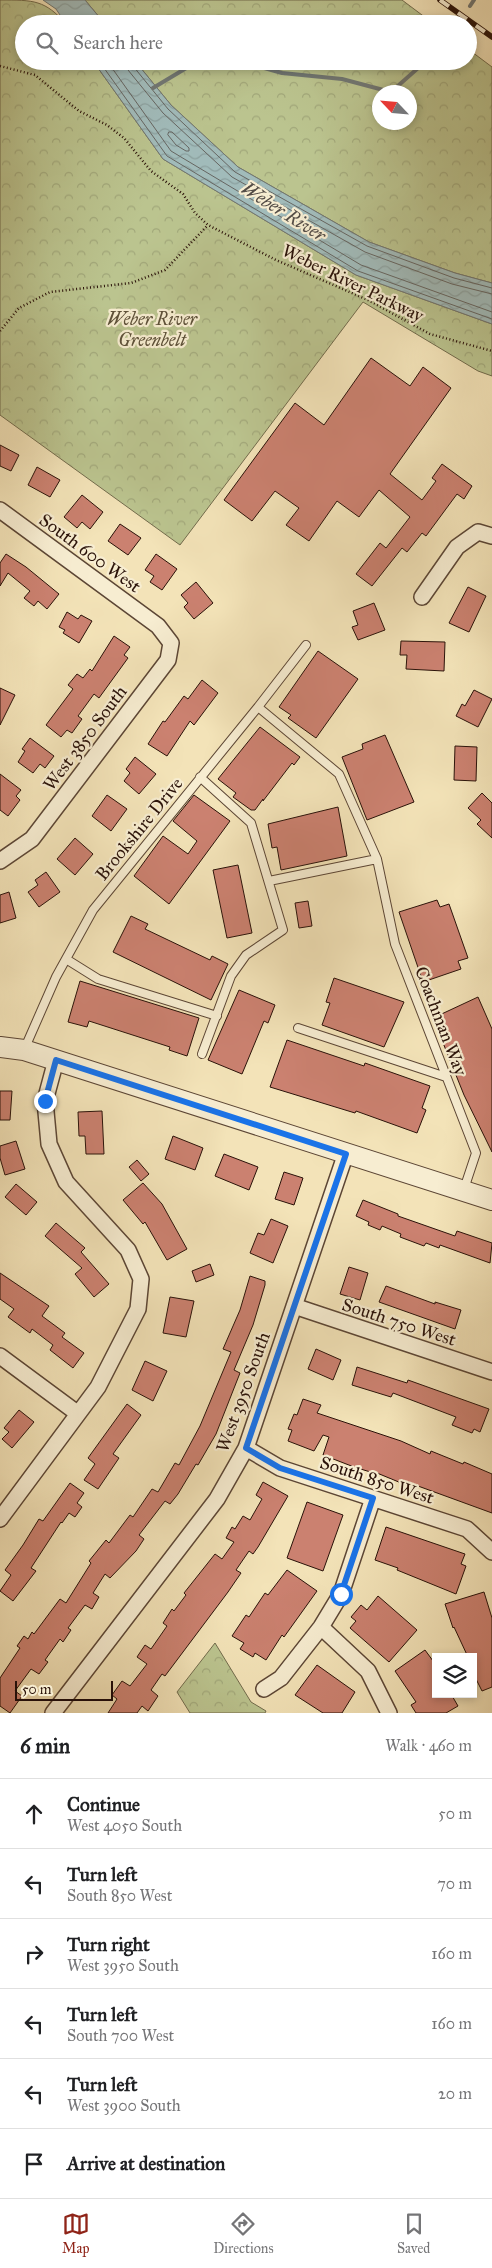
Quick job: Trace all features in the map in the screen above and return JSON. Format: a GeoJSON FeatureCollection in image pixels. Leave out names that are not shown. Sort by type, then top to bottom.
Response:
{"type":"FeatureCollection","features":[{"type":"Feature","properties":{"kind":"street","name":"South 600 West"},"geometry":{"type":"LineString","coordinates":[[0,510],[158,626]]}},
{"type":"Feature","properties":{"kind":"street"},"geometry":{"type":"LineString","coordinates":[[422,598],[457,547],[485,534]]}},
{"type":"Feature","properties":{"kind":"street","name":"West 3850 South"},"geometry":{"type":"LineString","coordinates":[[0,861],[32,839],[168,660],[171,644],[158,626]]}},
{"type":"Feature","properties":{"kind":"street"},"geometry":{"type":"LineString","coordinates":[[0,1047],[24,1050],[492,1200]]}},
{"type":"Feature","properties":{"kind":"street"},"geometry":{"type":"LineString","coordinates":[[0,1519],[98,1387],[138,1309],[141,1279],[128,1250],[66,1182],[50,1144],[45,1101],[56,1060]]}},
{"type":"Feature","properties":{"kind":"street","name":"West 3950 South"},"geometry":{"type":"LineString","coordinates":[[54,1713],[217,1499],[246,1448],[346,1154]]}},
{"type":"Feature","properties":{"kind":"street","name":"South 750 West"},"geometry":{"type":"LineString","coordinates":[[294,1306],[492,1372]]}},
{"type":"Feature","properties":{"kind":"street"},"geometry":{"type":"LineString","coordinates":[[0,1356],[77,1413]]}},
{"type":"Feature","properties":{"kind":"street","name":"South 850 West"},"geometry":{"type":"LineString","coordinates":[[246,1448],[280,1468],[467,1529],[492,1552]]}},
{"type":"Feature","properties":{"kind":"street"},"geometry":{"type":"LineString","coordinates":[[264,1689],[281,1678],[321,1627],[341,1594],[373,1498]]}},
{"type":"Feature","properties":{"kind":"street"},"geometry":{"type":"LineString","coordinates":[[321,1627],[368,1671],[389,1713]]}},
{"type":"Feature","properties":{"kind":"lane","name":"Brookshire Drive"},"geometry":{"type":"LineString","coordinates":[[24,1050],[56,977],[93,910],[258,708],[306,645]]}},
{"type":"Feature","properties":{"kind":"lane","name":"Coachman Way"},"geometry":{"type":"LineString","coordinates":[[258,708],[339,774],[377,859],[395,944],[476,1153],[463,1191]]}},
{"type":"Feature","properties":{"kind":"lane"},"geometry":{"type":"LineString","coordinates":[[200,777],[251,823],[282,930],[246,955],[231,976],[202,1054]]}},
{"type":"Feature","properties":{"kind":"lane"},"geometry":{"type":"LineString","coordinates":[[269,880],[377,859]]}},
{"type":"Feature","properties":{"kind":"lane"},"geometry":{"type":"LineString","coordinates":[[66,960],[98,979],[217,1016]]}},
{"type":"Feature","properties":{"kind":"lane"},"geometry":{"type":"LineString","coordinates":[[298,1028],[446,1078]]}},
{"type":"Feature","properties":{"kind":"path","name":"Weber River Parkway"},"geometry":{"type":"LineString","coordinates":[[0,66],[15,69]]}},
{"type":"Feature","properties":{"kind":"path","name":"Weber River Parkway"},"geometry":{"type":"LineString","coordinates":[[18,70],[35,74],[79,111],[107,125],[124,138],[151,171],[183,194],[195,214],[208,226],[276,260],[368,300],[430,334],[492,351]]}},
{"type":"Feature","properties":{"kind":"path"},"geometry":{"type":"LineString","coordinates":[[0,331],[19,308],[50,292],[131,283],[164,270],[208,226]]}},
{"type":"Feature","properties":{"kind":"green space","name":"Weber River Greenbelt"},"geometry":{"type":"Polygon","coordinates":[[[0,0],[22,0],[38,3],[58,15],[15,15],[15,70],[99,70],[163,159],[356,275],[492,324],[492,376],[478,371],[363,302],[180,545],[0,415],[0,0]]]}},
{"type":"Feature","properties":{"kind":"green space"},"geometry":{"type":"Polygon","coordinates":[[[85,0],[402,0],[422,15],[98,15],[85,0]]]}},
{"type":"Feature","properties":{"kind":"green space"},"geometry":{"type":"Polygon","coordinates":[[[477,56],[492,67],[492,283],[455,273],[369,242],[238,167],[171,105],[142,70],[477,70],[477,56]]]}},
{"type":"Feature","properties":{"kind":"green space"},"geometry":{"type":"Polygon","coordinates":[[[215,1643],[251,1702],[266,1711],[265,1713],[190,1713],[177,1692],[215,1643]]]}},
{"type":"Feature","properties":{"kind":"water"},"geometry":{"type":"Polygon","coordinates":[[[43,0],[85,0],[98,15],[60,15],[56,9],[43,0]]]}},
{"type":"Feature","properties":{"kind":"water","name":"Weber River"},"geometry":{"type":"Polygon","coordinates":[[[99,70],[142,70],[171,105],[238,167],[369,242],[455,273],[492,283],[492,324],[356,275],[163,159],[99,70]]]}},
{"type":"Feature","properties":{"kind":"building"},"geometry":{"type":"Polygon","coordinates":[[[371,358],[410,386],[423,367],[451,388],[390,474],[422,500],[436,481],[432,478],[442,464],[472,486],[464,499],[457,494],[426,536],[422,533],[407,552],[402,548],[372,586],[356,574],[380,543],[386,548],[410,517],[379,490],[359,517],[337,501],[309,541],[286,525],[299,508],[275,491],[252,521],[224,500],[295,403],[324,425],[371,358]]]}},
{"type":"Feature","properties":{"kind":"building"},"geometry":{"type":"Polygon","coordinates":[[[0,445],[19,455],[11,471],[0,466],[0,445]]]}},
{"type":"Feature","properties":{"kind":"building"},"geometry":{"type":"Polygon","coordinates":[[[37,467],[60,480],[50,497],[28,485],[37,467]]]}},
{"type":"Feature","properties":{"kind":"building"},"geometry":{"type":"Polygon","coordinates":[[[82,495],[103,512],[90,529],[82,522],[77,528],[64,517],[82,495]]]}},
{"type":"Feature","properties":{"kind":"building"},"geometry":{"type":"Polygon","coordinates":[[[120,524],[141,538],[128,555],[108,541],[120,524]]]}},
{"type":"Feature","properties":{"kind":"building"},"geometry":{"type":"Polygon","coordinates":[[[6,554],[26,567],[59,594],[47,609],[38,601],[34,606],[24,598],[30,591],[8,573],[0,586],[0,563],[6,554]]]}},
{"type":"Feature","properties":{"kind":"building"},"geometry":{"type":"Polygon","coordinates":[[[156,554],[177,569],[162,590],[150,582],[154,576],[145,570],[156,554]]]}},
{"type":"Feature","properties":{"kind":"building"},"geometry":{"type":"Polygon","coordinates":[[[196,582],[213,603],[194,619],[184,607],[188,603],[181,595],[196,582]]]}},
{"type":"Feature","properties":{"kind":"building"},"geometry":{"type":"Polygon","coordinates":[[[468,587],[486,596],[469,632],[449,623],[468,587]]]}},
{"type":"Feature","properties":{"kind":"building"},"geometry":{"type":"Polygon","coordinates":[[[374,603],[385,630],[358,640],[352,627],[358,625],[353,611],[374,603]]]}},
{"type":"Feature","properties":{"kind":"building"},"geometry":{"type":"Polygon","coordinates":[[[67,612],[78,619],[81,615],[92,621],[79,643],[63,633],[65,630],[59,627],[67,612]]]}},
{"type":"Feature","properties":{"kind":"building"},"geometry":{"type":"Polygon","coordinates":[[[114,636],[130,647],[124,655],[128,658],[99,698],[94,694],[78,716],[82,719],[72,733],[67,730],[61,737],[46,725],[73,689],[68,685],[77,674],[83,678],[90,669],[92,671],[114,636]]]}},
{"type":"Feature","properties":{"kind":"building"},"geometry":{"type":"Polygon","coordinates":[[[401,641],[445,642],[444,671],[406,669],[407,655],[400,655],[401,641]]]}},
{"type":"Feature","properties":{"kind":"building"},"geometry":{"type":"Polygon","coordinates":[[[318,651],[358,679],[316,738],[288,718],[291,715],[279,707],[318,651]]]}},
{"type":"Feature","properties":{"kind":"building"},"geometry":{"type":"Polygon","coordinates":[[[202,680],[218,693],[194,725],[190,721],[167,756],[148,744],[163,721],[165,722],[184,696],[188,699],[202,680]]]}},
{"type":"Feature","properties":{"kind":"building"},"geometry":{"type":"Polygon","coordinates":[[[0,688],[15,695],[0,725],[0,688]]]}},
{"type":"Feature","properties":{"kind":"building"},"geometry":{"type":"Polygon","coordinates":[[[474,690],[492,699],[478,727],[456,716],[462,704],[465,706],[474,690]]]}},
{"type":"Feature","properties":{"kind":"building"},"geometry":{"type":"Polygon","coordinates":[[[260,727],[300,757],[294,765],[292,763],[255,810],[251,810],[233,797],[236,793],[218,779],[260,727]]]}},
{"type":"Feature","properties":{"kind":"building"},"geometry":{"type":"Polygon","coordinates":[[[385,735],[414,802],[367,820],[342,757],[363,749],[362,744],[385,735]]]}},
{"type":"Feature","properties":{"kind":"building"},"geometry":{"type":"Polygon","coordinates":[[[30,738],[54,756],[45,768],[40,764],[33,773],[18,762],[25,751],[22,749],[30,738]]]}},
{"type":"Feature","properties":{"kind":"building"},"geometry":{"type":"Polygon","coordinates":[[[455,746],[477,747],[476,781],[454,780],[455,746]]]}},
{"type":"Feature","properties":{"kind":"building"},"geometry":{"type":"Polygon","coordinates":[[[135,757],[156,774],[139,794],[124,781],[130,773],[126,769],[135,757]]]}},
{"type":"Feature","properties":{"kind":"building"},"geometry":{"type":"Polygon","coordinates":[[[0,774],[21,790],[16,796],[20,800],[8,816],[0,810],[0,774]]]}},
{"type":"Feature","properties":{"kind":"building"},"geometry":{"type":"Polygon","coordinates":[[[482,793],[492,803],[492,838],[477,824],[481,820],[468,808],[482,793]]]}},
{"type":"Feature","properties":{"kind":"building"},"geometry":{"type":"Polygon","coordinates":[[[107,795],[127,809],[111,831],[92,816],[107,795]]]}},
{"type":"Feature","properties":{"kind":"building"},"geometry":{"type":"Polygon","coordinates":[[[194,795],[230,821],[169,904],[134,876],[163,836],[188,854],[197,841],[173,821],[194,795]]]}},
{"type":"Feature","properties":{"kind":"building"},"geometry":{"type":"Polygon","coordinates":[[[338,807],[347,856],[281,870],[277,847],[272,848],[268,824],[338,807]]]}},
{"type":"Feature","properties":{"kind":"building"},"geometry":{"type":"Polygon","coordinates":[[[75,838],[93,854],[75,875],[57,859],[75,838]]]}},
{"type":"Feature","properties":{"kind":"building"},"geometry":{"type":"Polygon","coordinates":[[[238,865],[252,933],[227,938],[213,870],[238,865]]]}},
{"type":"Feature","properties":{"kind":"building"},"geometry":{"type":"Polygon","coordinates":[[[46,872],[60,892],[39,907],[28,892],[38,885],[35,880],[46,872]]]}},
{"type":"Feature","properties":{"kind":"building"},"geometry":{"type":"Polygon","coordinates":[[[9,892],[16,918],[0,923],[0,895],[9,892]]]}},
{"type":"Feature","properties":{"kind":"building"},"geometry":{"type":"Polygon","coordinates":[[[437,900],[440,907],[449,904],[468,958],[458,961],[461,969],[423,982],[399,912],[437,900]]]}},
{"type":"Feature","properties":{"kind":"building"},"geometry":{"type":"Polygon","coordinates":[[[308,901],[312,926],[299,928],[295,903],[308,901]]]}},
{"type":"Feature","properties":{"kind":"building"},"geometry":{"type":"Polygon","coordinates":[[[131,916],[148,924],[145,929],[210,960],[212,956],[228,964],[211,1000],[113,952],[131,916]]]}},
{"type":"Feature","properties":{"kind":"building"},"geometry":{"type":"Polygon","coordinates":[[[334,978],[404,1002],[384,1047],[322,1025],[330,1003],[326,1002],[334,978]]]}},
{"type":"Feature","properties":{"kind":"building"},"geometry":{"type":"Polygon","coordinates":[[[80,981],[199,1018],[187,1056],[169,1050],[170,1047],[89,1021],[87,1027],[68,1022],[80,981]]]}},
{"type":"Feature","properties":{"kind":"building"},"geometry":{"type":"Polygon","coordinates":[[[239,990],[275,1005],[268,1023],[264,1021],[242,1074],[208,1060],[239,990]]]}},
{"type":"Feature","properties":{"kind":"building"},"geometry":{"type":"Polygon","coordinates":[[[478,997],[492,1029],[492,1152],[464,1095],[433,1018],[478,997]]]}},
{"type":"Feature","properties":{"kind":"building"},"geometry":{"type":"Polygon","coordinates":[[[287,1040],[364,1066],[365,1063],[430,1086],[422,1108],[426,1110],[417,1133],[356,1111],[355,1113],[270,1087],[287,1040]]]}},
{"type":"Feature","properties":{"kind":"building"},"geometry":{"type":"Polygon","coordinates":[[[0,1091],[12,1091],[10,1120],[0,1120],[0,1091]]]}},
{"type":"Feature","properties":{"kind":"building"},"geometry":{"type":"Polygon","coordinates":[[[102,1111],[104,1154],[86,1154],[85,1136],[79,1136],[78,1112],[102,1111]]]}},
{"type":"Feature","properties":{"kind":"building"},"geometry":{"type":"Polygon","coordinates":[[[173,1136],[203,1148],[195,1170],[165,1159],[173,1136]]]}},
{"type":"Feature","properties":{"kind":"building"},"geometry":{"type":"Polygon","coordinates":[[[16,1141],[25,1169],[5,1175],[0,1158],[0,1146],[16,1141]]]}},
{"type":"Feature","properties":{"kind":"building"},"geometry":{"type":"Polygon","coordinates":[[[224,1154],[258,1167],[249,1190],[215,1176],[224,1154]]]}},
{"type":"Feature","properties":{"kind":"building"},"geometry":{"type":"Polygon","coordinates":[[[137,1160],[149,1174],[141,1181],[129,1167],[137,1160]]]}},
{"type":"Feature","properties":{"kind":"building"},"geometry":{"type":"Polygon","coordinates":[[[284,1172],[303,1178],[294,1205],[275,1199],[284,1172]]]}},
{"type":"Feature","properties":{"kind":"building"},"geometry":{"type":"Polygon","coordinates":[[[143,1183],[162,1204],[187,1249],[167,1260],[145,1222],[143,1224],[123,1200],[143,1183]]]}},
{"type":"Feature","properties":{"kind":"building"},"geometry":{"type":"Polygon","coordinates":[[[16,1184],[37,1202],[26,1215],[5,1197],[16,1184]]]}},
{"type":"Feature","properties":{"kind":"building"},"geometry":{"type":"Polygon","coordinates":[[[363,1200],[398,1214],[398,1216],[455,1236],[457,1231],[492,1243],[490,1263],[440,1245],[439,1248],[426,1243],[424,1246],[400,1237],[401,1234],[382,1226],[380,1230],[368,1225],[369,1222],[356,1216],[363,1200]]]}},
{"type":"Feature","properties":{"kind":"building"},"geometry":{"type":"Polygon","coordinates":[[[271,1219],[288,1226],[273,1263],[250,1253],[258,1233],[264,1235],[271,1219]]]}},
{"type":"Feature","properties":{"kind":"building"},"geometry":{"type":"Polygon","coordinates":[[[56,1223],[85,1248],[81,1252],[109,1284],[94,1297],[75,1274],[82,1268],[45,1236],[56,1223]]]}},
{"type":"Feature","properties":{"kind":"building"},"geometry":{"type":"Polygon","coordinates":[[[210,1264],[214,1275],[196,1282],[192,1271],[210,1264]]]}},
{"type":"Feature","properties":{"kind":"building"},"geometry":{"type":"Polygon","coordinates":[[[349,1267],[368,1273],[360,1300],[340,1294],[349,1267]]]}},
{"type":"Feature","properties":{"kind":"building"},"geometry":{"type":"Polygon","coordinates":[[[0,1273],[49,1306],[42,1316],[65,1333],[62,1337],[84,1353],[73,1368],[50,1350],[53,1345],[32,1329],[30,1333],[8,1317],[14,1309],[0,1299],[0,1273]]]}},
{"type":"Feature","properties":{"kind":"building"},"geometry":{"type":"Polygon","coordinates":[[[250,1276],[265,1281],[265,1285],[253,1325],[234,1370],[240,1373],[216,1434],[178,1494],[170,1504],[165,1501],[139,1535],[144,1539],[136,1551],[110,1578],[105,1574],[93,1593],[99,1597],[92,1609],[85,1605],[68,1628],[71,1630],[63,1642],[60,1639],[45,1660],[48,1662],[39,1674],[31,1669],[15,1691],[22,1696],[10,1713],[0,1706],[0,1678],[20,1648],[17,1646],[24,1636],[28,1639],[32,1632],[34,1634],[60,1599],[66,1603],[91,1563],[89,1561],[106,1540],[109,1543],[130,1515],[133,1517],[152,1489],[158,1492],[175,1463],[179,1465],[200,1426],[231,1352],[223,1349],[240,1310],[250,1276]]]}},
{"type":"Feature","properties":{"kind":"building"},"geometry":{"type":"Polygon","coordinates":[[[386,1286],[435,1304],[435,1302],[461,1310],[455,1329],[379,1302],[386,1286]]]}},
{"type":"Feature","properties":{"kind":"building"},"geometry":{"type":"Polygon","coordinates":[[[170,1297],[194,1301],[186,1337],[163,1333],[170,1297]]]}},
{"type":"Feature","properties":{"kind":"building"},"geometry":{"type":"Polygon","coordinates":[[[316,1349],[341,1360],[333,1380],[308,1369],[316,1349]]]}},
{"type":"Feature","properties":{"kind":"building"},"geometry":{"type":"Polygon","coordinates":[[[145,1361],[167,1371],[153,1401],[132,1390],[145,1361]]]}},
{"type":"Feature","properties":{"kind":"building"},"geometry":{"type":"Polygon","coordinates":[[[357,1367],[407,1383],[408,1380],[489,1409],[480,1432],[474,1429],[472,1433],[452,1425],[456,1417],[393,1393],[391,1397],[352,1385],[357,1367]]]}},
{"type":"Feature","properties":{"kind":"building"},"geometry":{"type":"Polygon","coordinates":[[[303,1399],[321,1405],[317,1413],[401,1441],[430,1454],[431,1451],[463,1464],[464,1462],[492,1474],[492,1513],[407,1482],[406,1485],[323,1455],[329,1437],[323,1435],[314,1451],[288,1441],[292,1430],[288,1429],[294,1414],[297,1415],[303,1399]]]}},
{"type":"Feature","properties":{"kind":"building"},"geometry":{"type":"Polygon","coordinates":[[[127,1404],[141,1415],[113,1454],[119,1458],[98,1489],[84,1480],[95,1464],[88,1458],[127,1404]]]}},
{"type":"Feature","properties":{"kind":"building"},"geometry":{"type":"Polygon","coordinates":[[[19,1410],[34,1422],[12,1448],[2,1439],[9,1432],[4,1428],[19,1410]]]}},
{"type":"Feature","properties":{"kind":"building"},"geometry":{"type":"Polygon","coordinates":[[[263,1482],[288,1496],[258,1547],[253,1554],[249,1551],[236,1570],[241,1573],[165,1676],[162,1674],[151,1690],[158,1696],[148,1711],[142,1706],[137,1713],[108,1713],[117,1699],[112,1695],[122,1681],[130,1686],[147,1664],[137,1657],[145,1645],[151,1649],[167,1626],[163,1623],[172,1609],[174,1611],[186,1595],[184,1593],[215,1554],[222,1559],[234,1542],[226,1538],[232,1527],[235,1529],[243,1516],[250,1520],[262,1499],[256,1495],[263,1482]]]}},
{"type":"Feature","properties":{"kind":"building"},"geometry":{"type":"Polygon","coordinates":[[[70,1483],[84,1493],[77,1503],[82,1507],[75,1517],[69,1513],[61,1522],[31,1568],[36,1571],[13,1601],[0,1591],[11,1575],[5,1570],[39,1519],[43,1521],[70,1483]]]}},
{"type":"Feature","properties":{"kind":"building"},"geometry":{"type":"Polygon","coordinates":[[[307,1502],[343,1515],[323,1571],[287,1558],[307,1502]]]}},
{"type":"Feature","properties":{"kind":"building"},"geometry":{"type":"Polygon","coordinates":[[[386,1527],[465,1554],[461,1564],[466,1566],[456,1594],[397,1570],[398,1568],[375,1560],[386,1527]]]}},
{"type":"Feature","properties":{"kind":"building"},"geometry":{"type":"Polygon","coordinates":[[[287,1570],[317,1591],[284,1637],[282,1635],[266,1660],[255,1653],[253,1657],[240,1649],[244,1643],[232,1636],[246,1615],[249,1617],[265,1593],[268,1595],[287,1570]]]}},
{"type":"Feature","properties":{"kind":"building"},"geometry":{"type":"Polygon","coordinates":[[[484,1592],[492,1618],[492,1687],[482,1691],[477,1681],[477,1653],[466,1653],[453,1628],[445,1604],[484,1592]]]}},
{"type":"Feature","properties":{"kind":"building"},"geometry":{"type":"Polygon","coordinates":[[[378,1596],[417,1630],[389,1662],[350,1628],[356,1621],[351,1617],[361,1605],[367,1610],[378,1596]]]}},
{"type":"Feature","properties":{"kind":"building"},"geometry":{"type":"Polygon","coordinates":[[[425,1650],[432,1660],[432,1698],[453,1698],[458,1706],[446,1713],[416,1713],[411,1705],[416,1702],[395,1671],[425,1650]]]}},
{"type":"Feature","properties":{"kind":"building"},"geometry":{"type":"Polygon","coordinates":[[[317,1665],[355,1692],[342,1713],[323,1713],[295,1695],[317,1665]]]}},
{"type":"Feature","properties":{"kind":"waterway"},"geometry":{"type":"LineString","coordinates":[[470,6],[474,0]]}},
{"type":"Feature","properties":{"kind":"waterway"},"geometry":{"type":"LineString","coordinates":[[153,88],[183,70]]}},
{"type":"Feature","properties":{"kind":"waterway"},"geometry":{"type":"LineString","coordinates":[[271,70],[282,73],[342,79],[391,92],[416,70]]}},
{"type":"Feature","properties":{"kind":"railway"},"geometry":{"type":"LineString","coordinates":[[440,0],[461,15]]}},
{"type":"Feature","properties":{"kind":"railway"},"geometry":{"type":"LineString","coordinates":[[477,26],[492,37]]}},
{"type":"Feature","properties":{"kind":"route"},"geometry":{"type":"LineString","coordinates":[[45,1101],[56,1060],[346,1154],[246,1448],[280,1468],[373,1498],[341,1594]]}}]}
